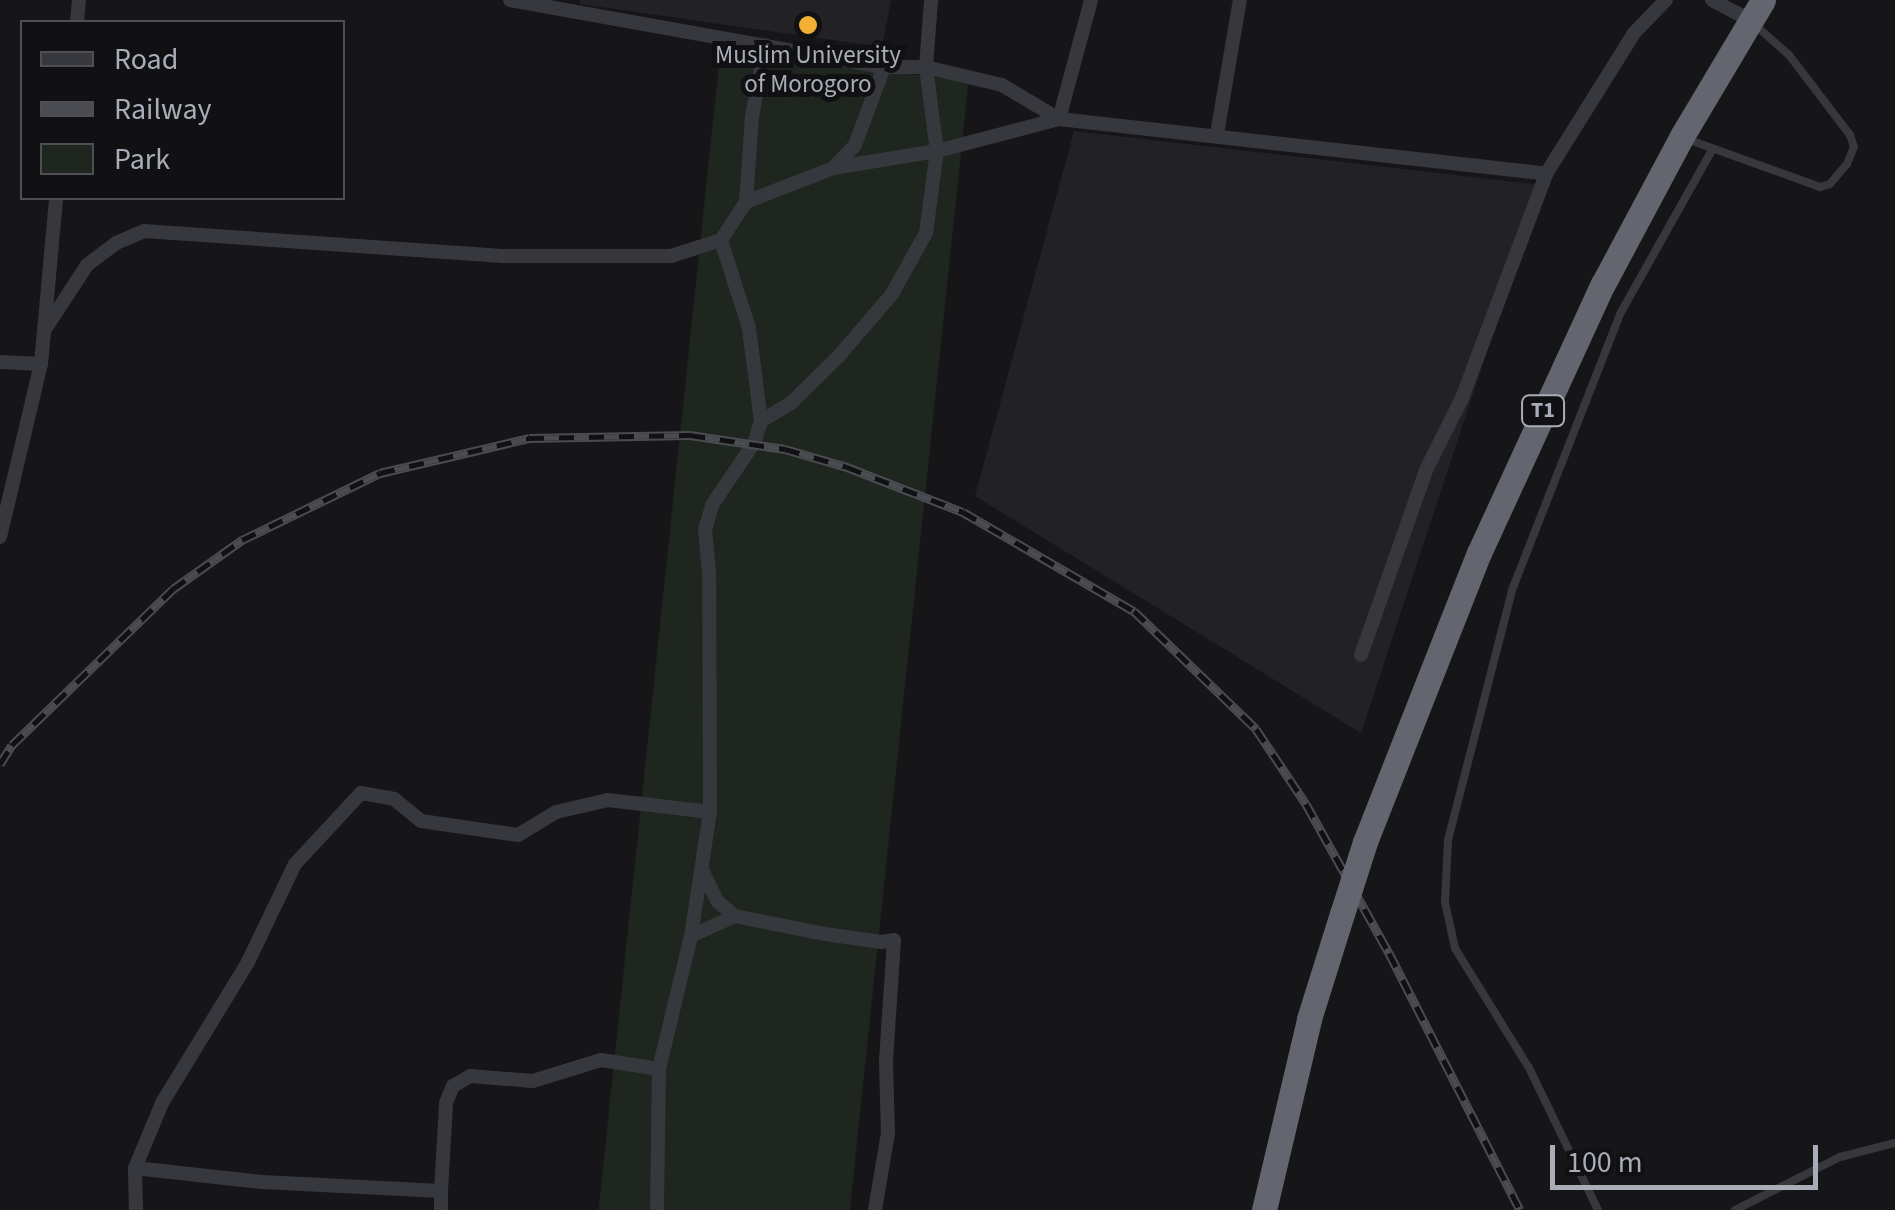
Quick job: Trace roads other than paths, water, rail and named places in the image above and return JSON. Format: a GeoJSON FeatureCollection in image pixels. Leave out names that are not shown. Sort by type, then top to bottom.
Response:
{"type":"FeatureCollection","features":[{"type":"Feature","properties":{"kind":"highway","name":"T1"},"geometry":{"type":"LineString","coordinates":[[1264,1210],[1308,1020],[1365,842],[1486,536],[1602,284],[1756,10]]}},
{"type":"Feature","properties":{"kind":"street"},"geometry":{"type":"LineString","coordinates":[[510,0],[884,66],[926,67],[1002,85],[1059,119]]}},
{"type":"Feature","properties":{"kind":"street"},"geometry":{"type":"LineString","coordinates":[[761,421],[791,402],[818,376],[892,294],[926,234],[936,151],[926,67],[931,0]]}},
{"type":"Feature","properties":{"kind":"street"},"geometry":{"type":"LineString","coordinates":[[1059,119],[1092,0]]}},
{"type":"Feature","properties":{"kind":"street"},"geometry":{"type":"LineString","coordinates":[[1216,134],[1240,0]]}},
{"type":"Feature","properties":{"kind":"street"},"geometry":{"type":"LineString","coordinates":[[1361,655],[1426,470],[1462,398],[1546,174],[1634,33],[1666,0]]}},
{"type":"Feature","properties":{"kind":"street"},"geometry":{"type":"LineString","coordinates":[[1712,0],[1756,10]]}},
{"type":"Feature","properties":{"kind":"street"},"geometry":{"type":"LineString","coordinates":[[44,331],[87,265],[116,242],[144,231],[502,256],[671,256],[721,240],[746,202],[752,117],[766,45]]}},
{"type":"Feature","properties":{"kind":"street"},"geometry":{"type":"LineString","coordinates":[[833,168],[856,146],[884,66]]}},
{"type":"Feature","properties":{"kind":"street"},"geometry":{"type":"LineString","coordinates":[[746,202],[833,168],[936,151],[1059,119],[1546,174]]}},
{"type":"Feature","properties":{"kind":"street"},"geometry":{"type":"LineString","coordinates":[[0,537],[41,364],[56,200]]}},
{"type":"Feature","properties":{"kind":"street"},"geometry":{"type":"LineString","coordinates":[[657,1210],[659,1069],[690,936],[710,812],[709,572],[705,530],[712,505],[748,453],[761,421],[749,328],[721,240]]}},
{"type":"Feature","properties":{"kind":"street"},"geometry":{"type":"LineString","coordinates":[[0,362],[41,364]]}},
{"type":"Feature","properties":{"kind":"street"},"geometry":{"type":"LineString","coordinates":[[136,1210],[135,1168],[162,1102],[248,962],[295,864],[361,793],[394,799],[421,821],[518,835],[556,812],[608,800],[710,812]]}},
{"type":"Feature","properties":{"kind":"street"},"geometry":{"type":"LineString","coordinates":[[702,870],[717,901],[735,916],[824,934],[882,942],[894,940],[886,1062],[888,1133],[875,1210]]}},
{"type":"Feature","properties":{"kind":"street"},"geometry":{"type":"LineString","coordinates":[[690,936],[735,916]]}},
{"type":"Feature","properties":{"kind":"street"},"geometry":{"type":"LineString","coordinates":[[441,1210],[446,1103],[453,1086],[470,1076],[533,1081],[601,1060],[659,1069]]}},
{"type":"Feature","properties":{"kind":"street"},"geometry":{"type":"LineString","coordinates":[[135,1168],[262,1182],[441,1191]]}},
{"type":"Feature","properties":{"kind":"lane"},"geometry":{"type":"LineString","coordinates":[[1682,136],[1820,187],[1838,176],[1854,147],[1850,135],[1756,10]]}},
{"type":"Feature","properties":{"kind":"lane"},"geometry":{"type":"LineString","coordinates":[[1598,1210],[1529,1068],[1455,948],[1445,902],[1448,840],[1512,590],[1525,556],[1620,314],[1712,150]]}},
{"type":"Feature","properties":{"kind":"lane"},"geometry":{"type":"LineString","coordinates":[[1735,1210],[1840,1157],[1895,1143]]}},
{"type":"Feature","properties":{"kind":"railway"},"geometry":{"type":"LineString","coordinates":[[0,764],[12,745],[173,589],[242,540],[380,473],[529,438],[690,435],[785,449],[847,467],[963,512],[1134,611],[1256,729],[1306,804],[1389,953],[1520,1210]]}},
{"type":"Feature","properties":{"kind":"place","name":"Muslim University of Morogoro"},"geometry":{"type":"Point","coordinates":[808,25]}}]}
